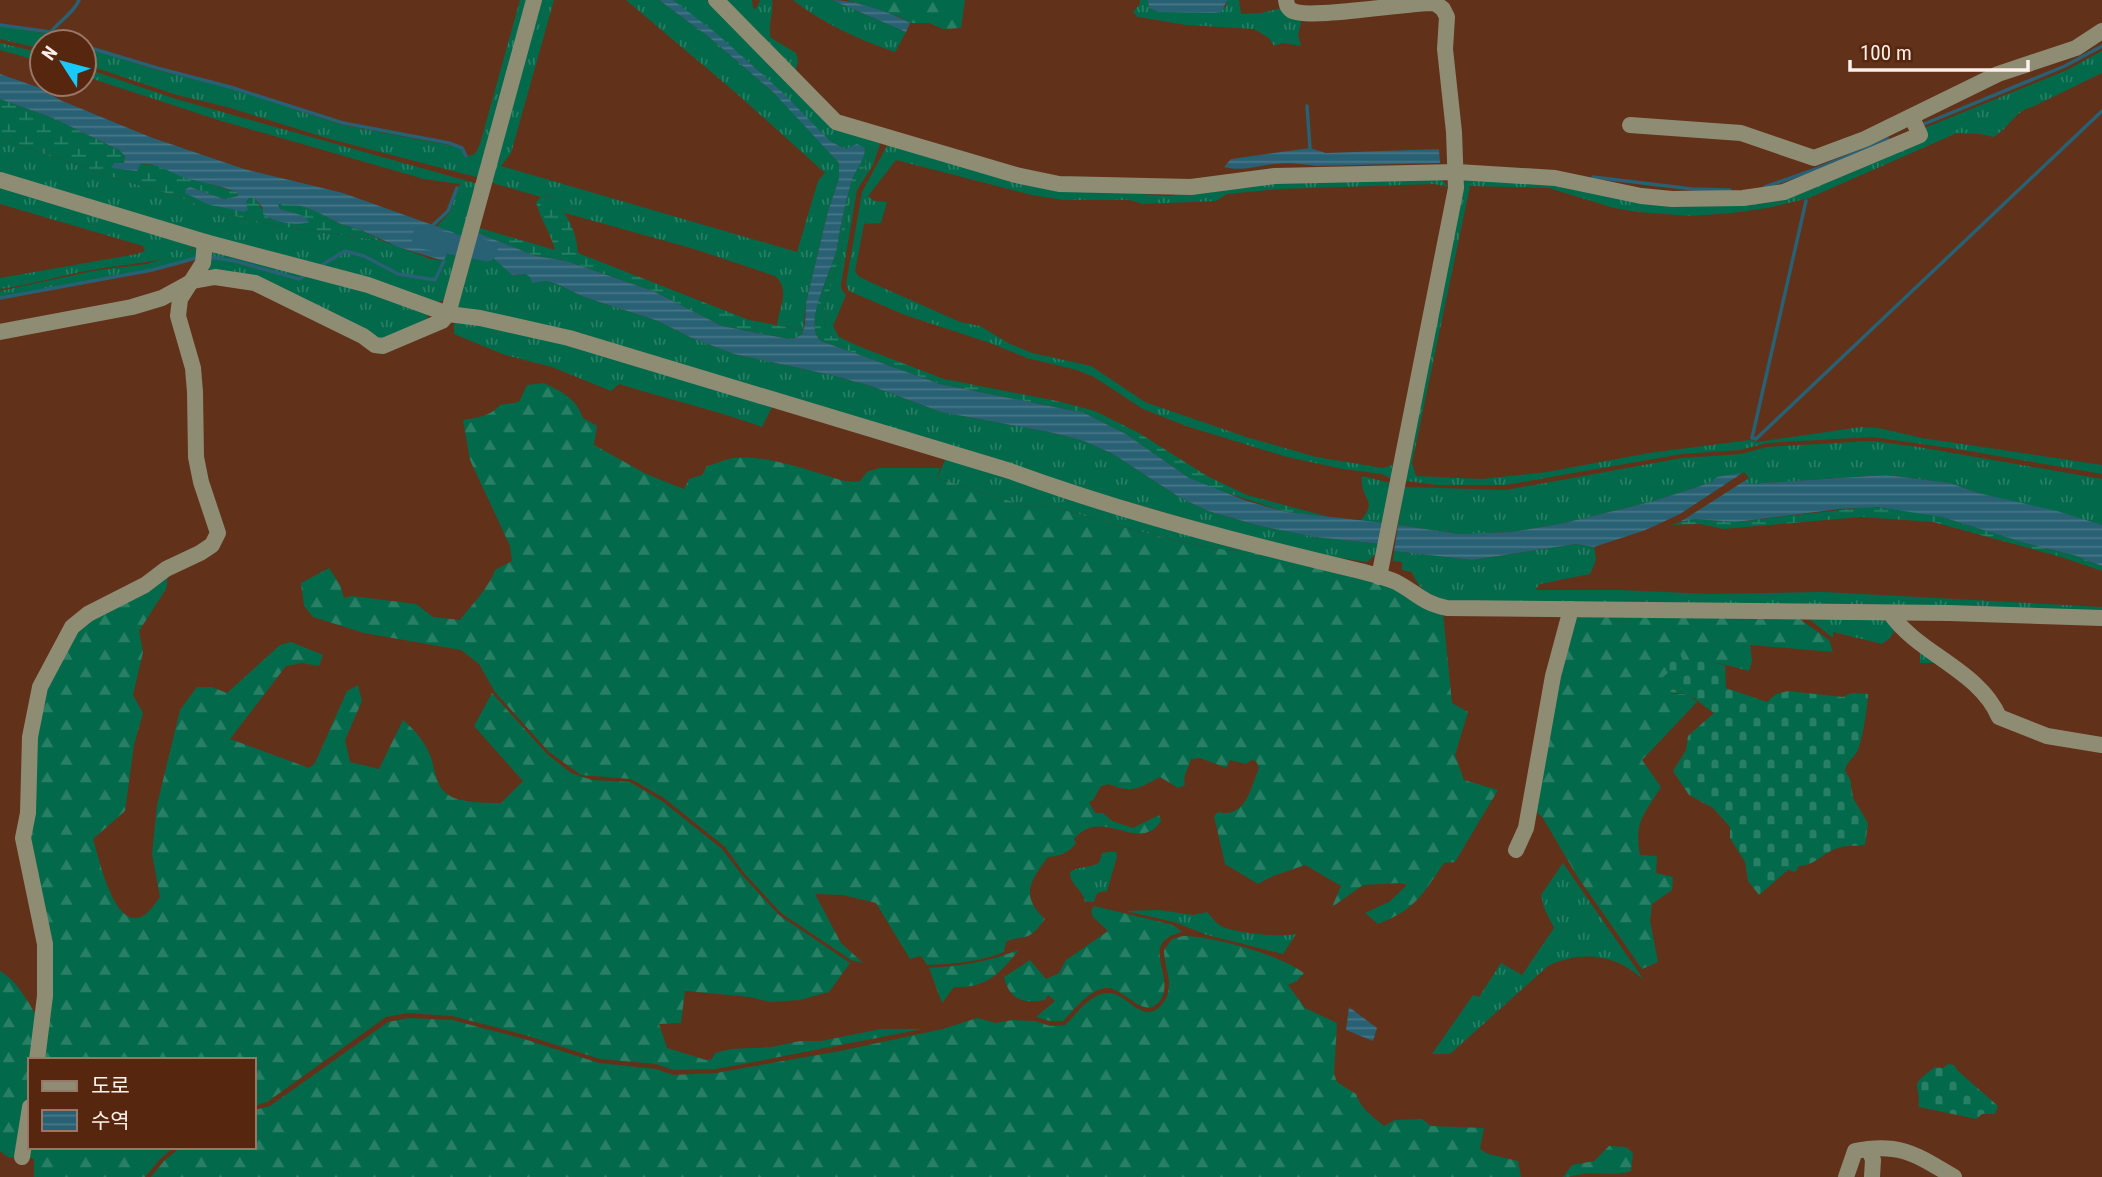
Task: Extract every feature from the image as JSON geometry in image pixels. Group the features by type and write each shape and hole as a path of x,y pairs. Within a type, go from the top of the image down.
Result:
{"street":[{"path":"0,332 132,307 162,298 193,281 215,277 255,283 363,336 375,345 383,346 442,321 448,314 534,0"},
{"path":"716,0 836,121 1016,175 1059,184 1191,187 1275,176 1457,172 1555,178 1672,199 1743,198 1784,192 1920,135 1912,117"},
{"path":"1286,0 1291,10 1300,13 1435,3 1443,9 1447,17 1445,49 1457,172 1456,188 1379,577"},
{"path":"1630,125 1741,133 1814,158 1865,139 1998,74 2088,43 2102,32"},
{"path":"0,180 205,254 368,285 448,314 480,318 569,338 1010,471 1055,488 1175,524 1379,577 1395,582 1429,605 1447,608 2102,618"},
{"path":"37,1058 45,996 45,944 23,838 28,814 30,737 40,687 72,627 88,614 145,585 166,569 200,553 212,545 218,533 201,482 196,457 192,368 178,316 180,299 193,281 205,254"},
{"path":"1516,850 1526,828 1553,676 1571,610"},
{"path":"1891,613 1910,635 1977,687 1995,708 1998,717 2047,736 2102,746"},
{"path":"22,1157 28,1120"},
{"path":"1846,1177 1855,1152 1893,1148 1919,1157 1954,1177"},
{"path":"1869,1149 1873,1160 1872,1177"}],"green space":[{"path":"520,0 530,0 480,178 177,95 98,69 98,51 156,70 230,88 342,125 448,145 461,149 465,157 475,154"},
{"path":"542,0 554,0 511,153 501,166 797,252 818,181 825,173 626,0 659,0 709,37 781,99 839,163 839,179 828,211 806,303 803,330 777,325 783,293 780,281 775,276 694,249 565,213 551,196 541,197 489,182"},
{"path":"673,0 707,0 810,103 881,141 873,165 857,190 841,284 846,295 833,326 839,337 873,353 828,335 824,309 842,247 849,205 870,152 865,148 845,149 830,141 751,64"},
{"path":"725,0 752,0 753,8 756,9 760,0 772,0 771,38 796,53 798,61 795,73"},
{"path":"793,0 832,0 906,32 895,52 842,30"},
{"path":"847,0 965,0 961,28 943,29 929,23 910,23 900,17"},
{"path":"1140,0 1148,0 1149,8 1159,12 1226,7 1227,0 1239,0 1241,14 1282,8 1302,18 1298,35 1301,46 1282,43 1274,46 1269,38 1254,29 1186,25 1138,17 1133,12"},
{"path":"0,26 28,31 28,46 0,39"},
{"path":"0,43 28,50 28,58 0,50"},
{"path":"2102,51 2102,73 2026,109 1993,137 1957,133 1809,198 1767,208 1691,216 1637,212 1614,208 1549,188 1470,186 1412,463 1416,476 1482,479 1547,472 1649,453 1750,440 1758,442 1861,427 2102,465 2102,474 1872,437 1767,443 1740,450 1682,454 1506,485 1438,485 1406,481 1464,180 1564,184 1742,202 2067,70"},
{"path":"98,73 176,99 478,184 444,300 436,303 0,176 0,139 177,196 212,211 279,226 383,241 430,259 443,261 445,229 436,227 450,212 460,184 424,179 218,120 98,81"},
{"path":"0,99 53,118 119,150 125,156 124,163 114,164 126,169 137,171 139,164 155,165 237,192 238,196 224,199 190,187 186,193 203,201 228,205 254,198 270,219 302,224 301,215 280,209 278,203 301,206 383,241 279,226 212,211 177,196 0,139"},
{"path":"888,144 1052,188 1170,196 1229,185 1440,178 1449,187 1434,184 1281,189 1227,194 1216,201 1143,204 1130,200 1063,200 1032,195 896,160 868,196 874,201 887,202 881,223 864,224 855,271 858,276 870,282 960,322 980,326 1010,344 1032,353 1091,366 1145,402 1246,437 1316,457 1383,468 1393,465 1392,479 1382,474 1287,457 1186,426 1143,409 1094,377 1077,370 1027,358 905,315 849,291 846,284 862,192"},
{"path":"865,148 870,152 849,205 842,247 824,309 825,326 829,335 944,379 1095,411 1139,433 1207,476 1247,495 1329,517 1286,512 1206,486 1189,478 1126,434 1084,413 940,384 821,341 814,323 816,310 837,248 851,183"},
{"path":"0,183 198,244 161,259 0,289 0,278 145,251 143,246 0,204"},
{"path":"551,196 570,222 578,253 749,320 803,330 802,332 798,337 789,339 722,326 653,291 566,261 536,256 475,232 476,227 555,250 536,202 541,197"},
{"path":"208,244 364,289 427,313 428,320 384,341 312,308 205,276"},
{"path":"203,245 197,257 152,269 0,297 0,291 93,271 147,264"},
{"path":"484,254 498,261 512,275 526,274 539,282 557,284 584,297 658,321 734,354 871,386 941,412 1084,441 1113,454 1179,497 1208,511 1260,526 1315,537 1381,544 1367,562 1301,552 458,308 455,305 468,256"},
{"path":"454,321 567,340 773,405 762,427 619,384 611,391 552,367 505,355 454,334"},
{"path":"544,383 568,396 583,418 597,426 594,445 646,474 684,489 689,479 702,475 707,466 734,458 776,461 848,482 860,481 867,472 879,468 940,468 937,478 1032,508 1043,504 1185,542 1238,551 1252,549 1363,574 1443,613 1452,703 1468,712 1455,755 1464,780 1498,790 1455,862 1444,863 1410,907 1378,924 1365,913 1389,902 1407,885 1363,885 1332,907 1341,886 1305,865 1258,884 1225,864 1214,816 1218,812 1235,811 1241,806 1250,792 1259,768 1256,761 1251,760 1246,764 1230,760 1227,767 1224,767 1200,758 1191,759 1184,778 1185,785 1178,788 1160,777 1130,789 1109,784 1101,786 1089,802 1095,813 1103,813 1112,821 1133,828 1159,815 1161,821 1152,830 1142,833 1108,827 1085,830 1074,839 1076,843 1070,849 1060,855 1048,857 1030,888 1032,902 1045,919 1031,935 1006,942 1004,952 966,962 927,965 921,956 910,959 876,903 843,895 815,894 841,943 863,963 851,960 781,913 744,873 725,847 664,798 631,779 581,775 549,752 495,692 479,664 461,650 364,633 313,617 304,606 301,583 329,568 340,585 344,598 352,596 416,604 433,617 460,620 485,589 495,570 512,561 510,546 470,460 463,420 488,414 500,405 519,402 527,385"},
{"path":"1872,441 2102,479 2102,525 1978,493 1950,483 1886,475 1749,484 1712,482 1654,501 1564,523 1512,532 1459,534 1398,525 1404,487 1506,490 1682,458 1741,454 1767,447"},
{"path":"947,456 1252,549 1238,551 1185,542 1043,504 1032,508 937,478"},
{"path":"1362,476 1390,483 1385,523 1360,521 1369,504 1363,490"},
{"path":"1867,507 1892,508 1942,517 2077,556 2102,566 2102,571 1933,522 1861,517 1724,529 1700,524 1662,525 1695,519 1735,522"},
{"path":"1576,544 1594,547 1596,560 1590,574 1540,584 1535,590 1709,594 1824,592 2102,607 2102,615 1451,601 1427,592 1418,584 1412,572 1402,570 1402,562 1393,561 1394,551 1472,560"},
{"path":"169,570 166,589 139,631 143,652 133,695 143,713 134,745 125,811 93,839 110,892 125,915 135,918 146,914 160,897 152,854 157,805 180,710 197,687 212,687 227,693 280,645 291,642 323,655 319,666 302,663 286,666 230,739 309,768 315,763 347,691 358,685 362,701 345,740 350,762 379,769 403,720 425,745 443,791 465,801 501,803 523,781 474,726 492,693 547,754 571,773 592,780 630,782 662,801 722,849 779,915 850,963 829,992 800,1000 770,1002 750,997 685,991 681,1023 659,1024 667,1048 706,1060 712,1059 715,1053 731,1049 821,1041 881,1029 923,1029 715,1069 673,1070 656,1064 600,1059 525,1035 452,1016 408,1013 386,1017 267,1102 256,1105 256,1058 40,1058 48,996 27,840 35,714 76,625"},
{"path":"1593,613 1794,615 1829,640 1833,652 1750,645 1752,661 1749,671 1709,662 1690,664 1670,672 1674,694 1686,694 1697,702 1642,760 1661,787 1642,819 1638,834 1640,855 1657,856 1656,873 1673,877 1672,890 1652,904 1650,921 1658,962 1642,969 1577,876 1543,818 1531,806 1571,623"},
{"path":"1804,615 1883,620 1892,623 1942,663 1920,663 1920,649 1895,630 1882,644 1833,632 1833,638"},
{"path":"1678,648 1684,664 1704,661 1725,665 1726,688 1767,702 1776,694 1788,691 1843,697 1851,693 1868,694 1859,747 1845,771 1850,779 1853,798 1868,823 1865,845 1838,848 1809,864 1799,866 1795,872 1788,870 1759,895 1748,881 1745,862 1730,838 1730,827 1713,808 1689,795 1673,771 1686,750 1688,736 1714,713 1689,696 1667,689 1662,678 1670,671 1664,661 1669,651"},
{"path":"1116,852 1107,891 1097,893 1094,902 1085,902 1072,881 1070,872 1099,863 1102,853"},
{"path":"1563,863 1644,980 1622,965 1598,957 1560,961 1548,966 1450,1054 1432,1054 1473,995 1479,997 1501,963 1522,975 1554,928 1541,895"},
{"path":"1094,906 1173,925 1182,932 1168,937 1162,944 1160,953 1163,994 1158,1003 1146,1007 1119,992 1105,988 1087,997 1063,1021 1036,1017 1055,1001 1048,995 1045,1000 1018,999 1006,985 1004,977 1030,960 1046,979 1059,973 1066,960 1108,931 1093,917 1091,911"},
{"path":"1159,910 1193,915 1207,912 1218,924 1244,932 1296,934 1283,954 1126,911"},
{"path":"1196,937 1246,948 1304,973 1297,981 1288,985 1305,1008 1337,1023 1334,1074 1337,1082 1356,1094 1367,1112 1384,1126 1395,1120 1422,1119 1431,1126 1484,1128 1480,1149 1488,1154 1518,1161 1521,1177 151,1177 179,1149 256,1149 256,1110 270,1106 388,1022 409,1018 452,1020 599,1063 656,1069 673,1075 716,1073 840,1051 943,1029 977,1018 996,1023 1013,1020 1035,1021 1050,1026 1065,1025 1089,1001 1107,993 1122,997 1142,1011 1156,1010 1168,993 1164,950 1172,939"},
{"path":"1019,950 991,978 975,985 954,987 942,1003 929,968 975,963"},
{"path":"0,971 18,987 40,1022 31,1058 28,1058 28,1108 20,1156 14,1158 0,1151"},
{"path":"1948,1064 1954,1065 1998,1106 1995,1114 1982,1114 1976,1119 1919,1107 1918,1082 1935,1067 1943,1068"},
{"path":"1609,1146 1626,1147 1633,1153 1631,1171 1563,1177 1572,1165 1594,1161"},
{"path":"29,1149 172,1149 145,1177 34,1177 34,1159 25,1156"}],"water":[{"path":"659,0 673,0 716,33 781,91 830,141 845,149 857,144 865,148 851,183 837,248 816,310 814,323 821,341 940,384 1084,413 1126,434 1189,478 1247,501 1286,512 1385,523 1381,544 1315,537 1260,526 1208,511 1179,497 1113,454 1084,441 941,412 871,386 734,354 658,321 584,297 557,284 546,281 532,283 526,274 512,275 491,256 468,256 475,232 536,256 566,261 653,291 722,326 789,339 802,334 806,303 828,211 839,179 839,163 773,92 709,37"},
{"path":"832,0 872,7 910,23 906,32"},
{"path":"1148,0 1227,1 1221,12 1214,13 1159,12 1149,8"},
{"path":"0,74 28,84 28,98 57,98 150,137 244,169 343,193 455,233 444,261 398,247 301,206 278,204 280,209 301,215 310,222 292,224 273,220 263,214 263,208 254,198 249,198 246,202 248,210 244,212 207,204 185,193 186,189 190,187 224,199 238,196 237,192 186,178 154,165 140,164 137,171 111,168 114,163 124,163 125,156 119,150 53,118 0,99"},
{"path":"1310,148 1326,153 1439,149 1440,163 1316,166 1285,163 1244,169 1224,167 1231,159"},
{"path":"1740,473 1749,484 1886,475 1950,483 1978,493 2057,511 2102,525 2102,566 2077,556 1942,517 1878,507 1735,522 1695,519 1661,525 1594,547 1576,544 1472,560 1394,551 1398,525 1459,534 1512,532 1564,523 1654,501 1712,482 1717,477"},
{"path":"1349,1007 1377,1028 1373,1041 1346,1030"}],"pier":[{"path":"1744,472 1749,478 1680,522 1620,542 1680,514"}],"waterway":[{"path":"55,28 79,0"},
{"path":"0,25 28,29"},
{"path":"1924,124 2065,66 2102,46"},
{"path":"98,50 230,87 343,123 449,143 462,148 466,156"},
{"path":"1307,106 1310,148"},
{"path":"1806,201 1752,438 1756,439 2102,111"},
{"path":"1765,187 1888,139"},
{"path":"1593,177 1692,189 1730,190"},
{"path":"432,226 448,211 457,188"},
{"path":"422,238 487,251"},
{"path":"320,266 345,251 364,256 398,274 435,280 444,261"},
{"path":"0,298 152,270 200,257"},
{"path":"208,257 235,261 299,279 308,274"}]}
